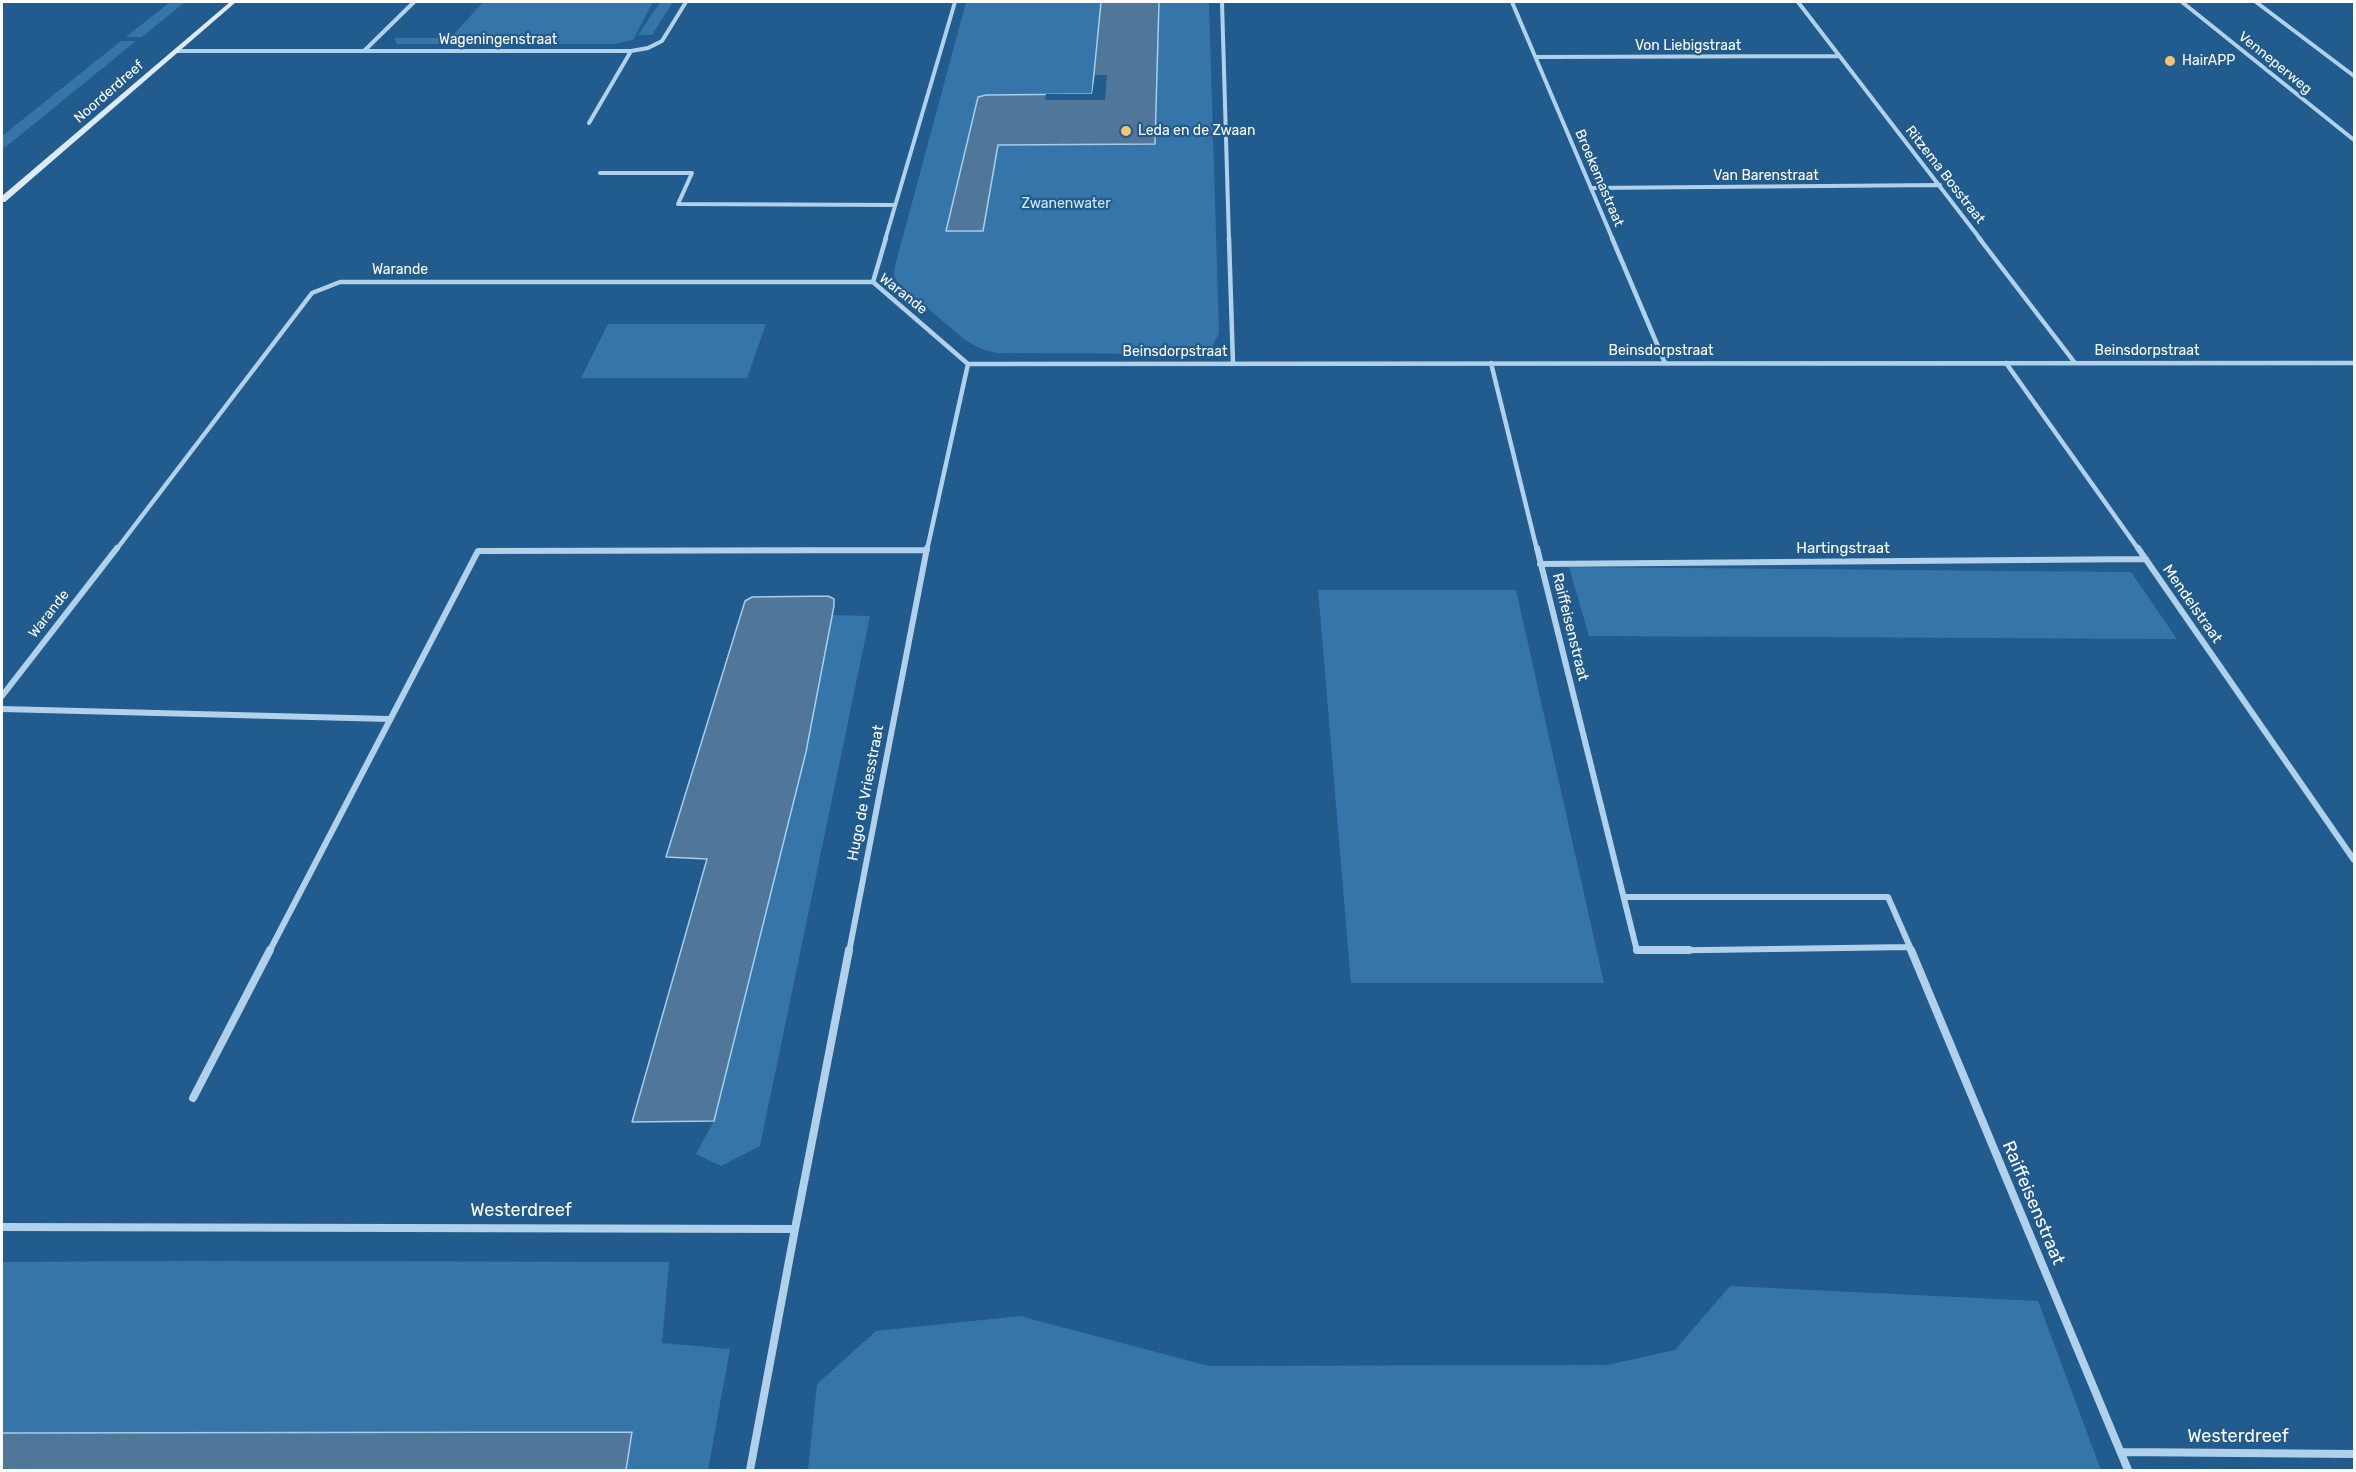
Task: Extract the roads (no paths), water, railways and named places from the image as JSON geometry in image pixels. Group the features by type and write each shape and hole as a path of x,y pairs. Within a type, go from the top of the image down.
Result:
{"street":[{"name":"Noorderdreef","path":"2,200 233,2"},
{"path":"365,50 414,2"},
{"name":"Wageningenstraat","path":"176,51 631,51 648,48 662,40 686,2"},
{"path":"873,282 955,2"},
{"path":"1222,2 1233,364"},
{"name":"Broekemastraat","path":"1512,2 1593,188 1665,363"},
{"name":"Ritzema Bosstraat","path":"1798,2 2075,363"},
{"name":"Venneperweg","path":"2182,2 2355,140"},
{"path":"2256,2 2355,76"},
{"path":"589,123 631,51"},
{"name":"Von Liebigstraat","path":"1537,57 1839,56"},
{"path":"600,173 692,173 678,204 895,205"},
{"name":"Van Barenstraat","path":"1593,188 1940,185"},
{"name":"Warande","path":"2,696 312,293 340,282 873,282 968,364"},
{"name":"Raiffeisenstraat","path":"1491,363 1638,951 1910,947"},
{"name":"Mendelstraat","path":"2006,363 2146,559 2355,860"},
{"name":"Beinsdorpstraat","path":"968,364 2355,363"},
{"name":"Hugo de Vriesstraat","path":"795,1229 927,550 968,364"},
{"path":"193,1098 478,551 927,550"},
{"name":"Hartingstraat","path":"1540,564 2146,559"},
{"path":"2,709 389,719"},
{"name":"Raiffeisenstraat","path":"1625,897 1888,897 2128,1470"},
{"name":"Westerdreef","path":"2,1227 795,1229"},
{"path":"750,1470 795,1229"},
{"name":"Westerdreef","path":"2121,1452 2355,1454"}],"place":[{"name":"HairAPP","path":"2170,61"},
{"name":"Leda en de Zwaan","path":"1126,131"}],"park label":[{"name":"Zwanenwater","path":"1066,204"}]}
